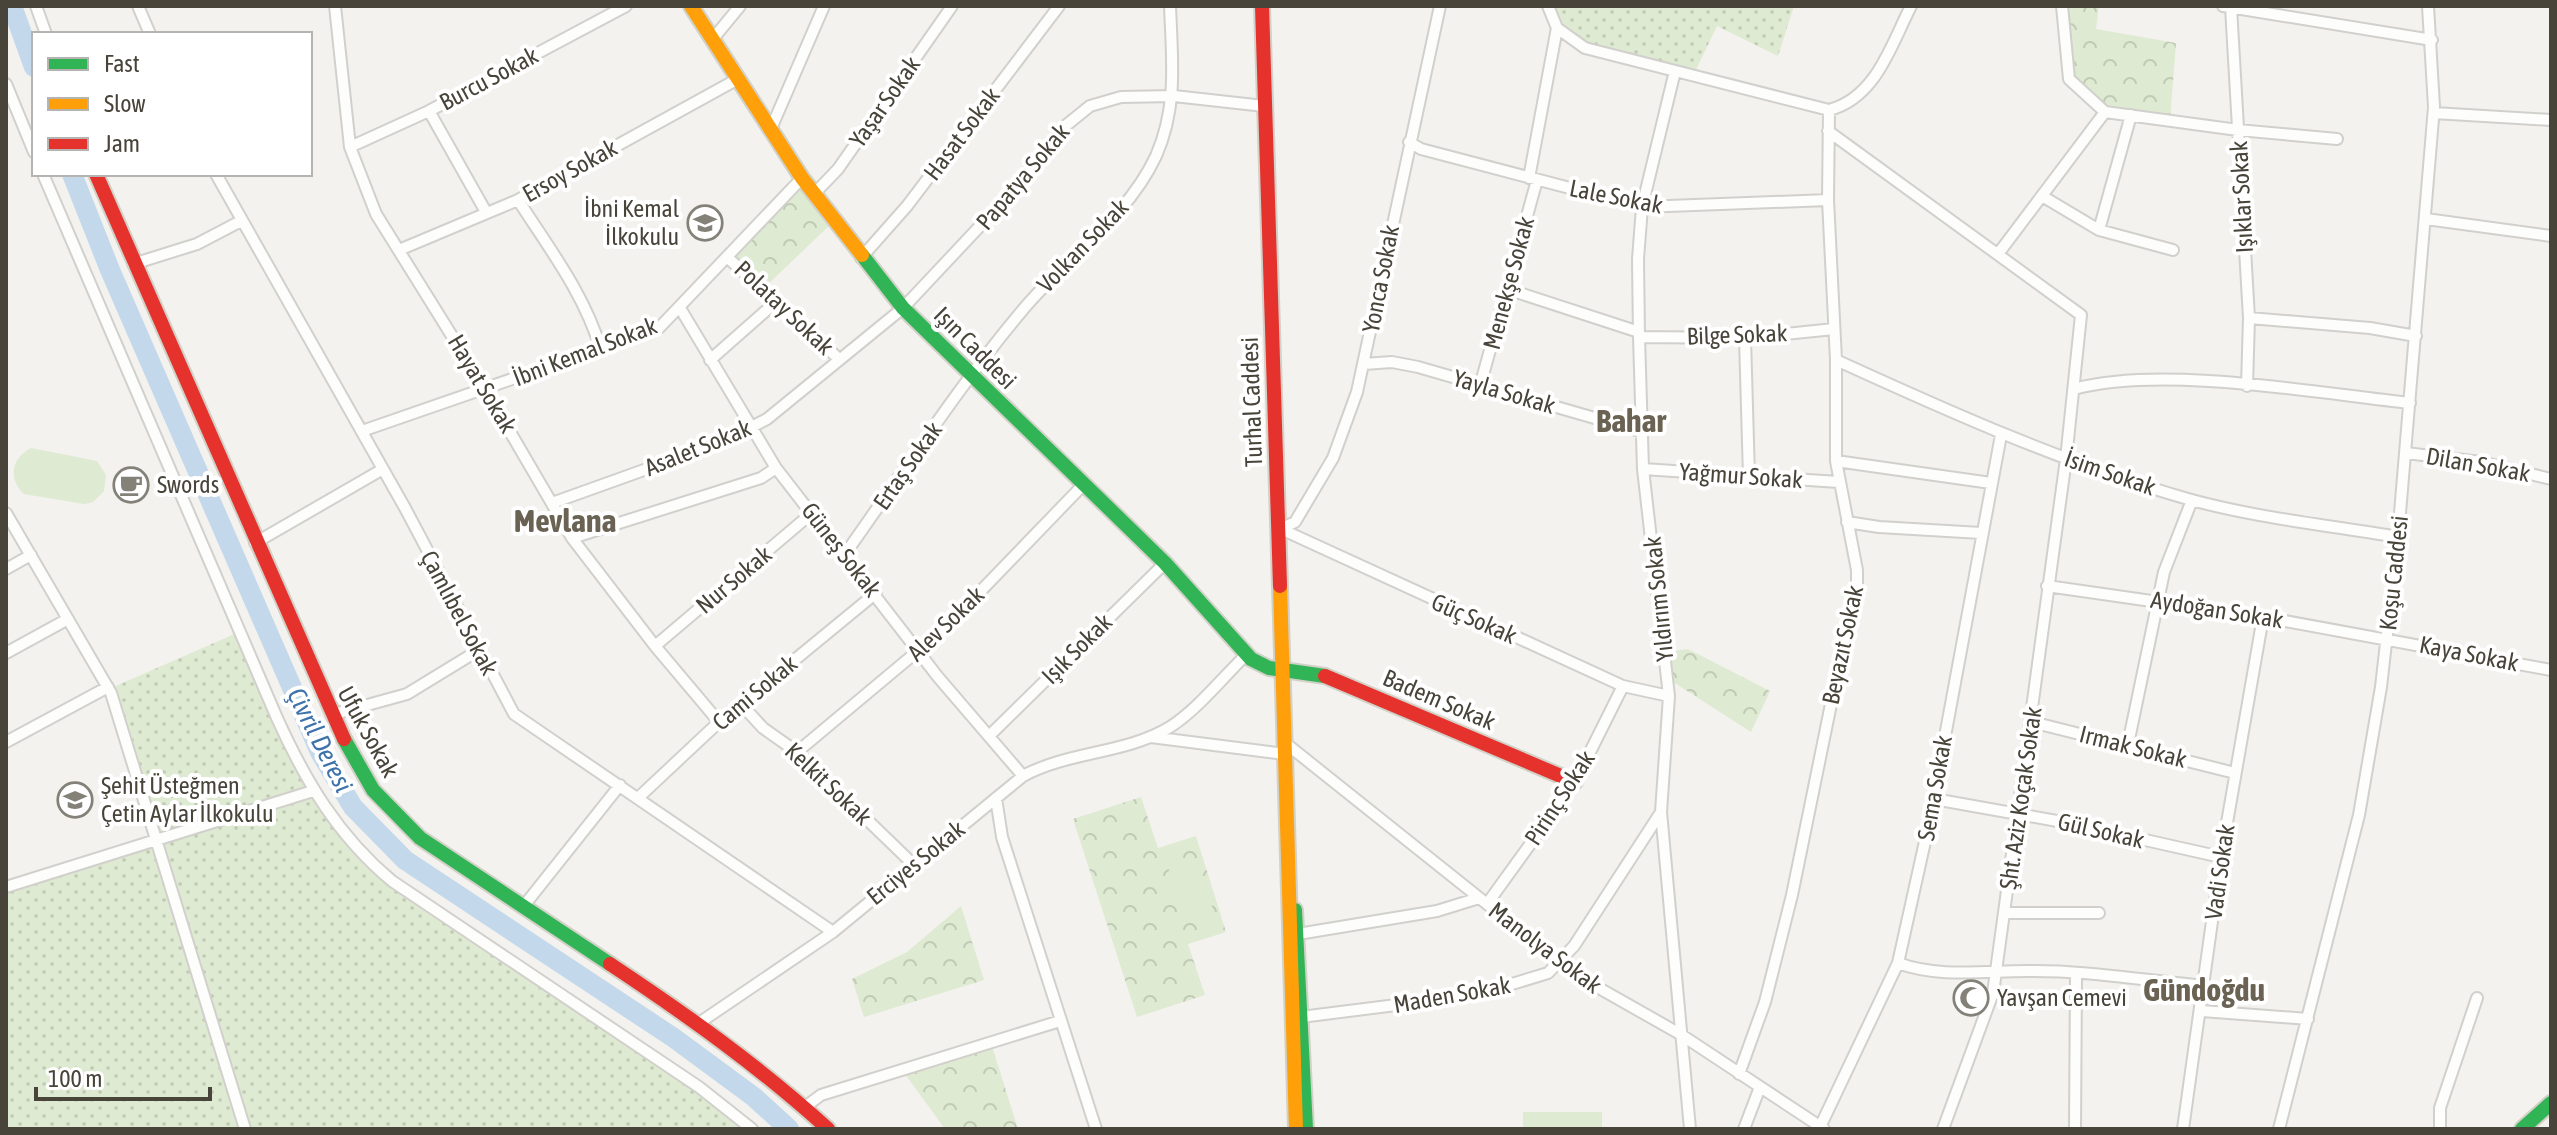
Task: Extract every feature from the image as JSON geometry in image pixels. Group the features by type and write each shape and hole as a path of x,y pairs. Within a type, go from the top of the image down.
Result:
{"street":[{"path":"36,6 45,32"},
{"path":"138,6 149,32"},
{"name":"Hayat Sokak","path":"335,6 350,147 367,196 572,538 655,646 719,722"},
{"name":"Burcu Sokak","path":"350,147 429,111 626,6"},
{"name":"Işın Caddesi","path":"691,6 802,178 861,258 903,308 1165,563 1247,654 1262,666 1282,670"},
{"path":"712,40 740,6"},
{"path":"770,131 824,6"},
{"name":"Yaşar Sokak","path":"814,194 838,169 952,6"},
{"name":"Hasat Sokak","path":"861,258 931,176 1059,6"},
{"name":"Volkan Sokak","path":"971,377 1023,309 1121,212 1157,153 1174,96 1170,6"},
{"name":"Turhal Caddesi","path":"1262,6 1296,1129"},
{"name":"Yonca Sokak","path":"1280,530 1295,522 1333,458 1364,364 1440,6"},
{"path":"1548,6 1557,28 1585,48 1829,110 1853,101 1867,88 1911,6"},
{"path":"2062,6 2069,79 2105,112 2238,130 2337,139"},
{"name":"Koşu Caddesi","path":"2279,1129 2359,815 2387,638 2406,453 2434,113 2428,6"},
{"path":"2227,7 2286,11 2432,40"},
{"name":"Işıklar Sokak","path":"2227,7 2249,318 2247,386"},
{"name":"Menekşe Sokak","path":"1480,386 1533,179 1557,28"},
{"name":"Yıldırım Sokak","path":"1675,71 1642,207 1638,259 1639,334 1643,469 1669,696 1661,812 1690,1129"},
{"name":"Ersoy Sokak","path":"399,250 518,200 736,80"},
{"path":"6,84 32,147"},
{"name":"Papatya Sokak","path":"903,308 957,254 1012,192 1059,131 1081,112 1121,97 1174,96 1264,106"},
{"name":"Beyazıt Sokak","path":"1739,1074 1765,1002 1792,895 1839,665 1857,598 1857,570 1836,461 1836,360 1828,200 1829,110"},
{"path":"429,111 486,212"},
{"path":"1828,131 1998,254 2105,112"},
{"path":"2434,113 2551,120"},
{"path":"2099,230 2131,115"},
{"name":"Lale Sokak","path":"1409,142 1421,149 1642,207 1828,200"},
{"path":"44,176 205,555 313,791 351,844 392,881 676,1071 752,1129"},
{"name":"Ufuk Sokak","path":"97,176 331,715 357,768 389,810 420,838 699,1023 828,1129"},
{"name":"Çamlıbel Sokak","path":"217,176 383,469 514,714 833,932"},
{"name":"İbni Kemal Sokak","path":"362,431 659,328 802,178"},
{"path":"2042,196 2099,230 2173,250"},
{"path":"518,200 567,276 595,330 601,350"},
{"path":"2426,219 2551,236"},
{"path":"133,264 210,239 241,221"},
{"name":"Şht. Aziz Koçak Sokak","path":"1943,1129 1987,1014 1996,973 2066,459 2081,315 1998,254"},
{"name":"Polatay Sokak","path":"728,258 839,359"},
{"name":"Bilge Sokak","path":"1507,289 1639,334 1745,338 1834,329"},
{"path":"710,360 777,301"},
{"name":"Güneş Sokak","path":"680,308 776,468 919,652 1023,776"},
{"name":"Asalet Sokak","path":"552,503 750,429 786,405 903,308"},
{"path":"2249,318 2370,328 2416,336"},
{"path":"1745,338 1749,477"},
{"name":"İsim Sokak","path":"1836,360 2001,435 2192,500 2398,537"},
{"name":"Yayla Sokak","path":"1364,364 1404,363 1643,432"},
{"name":"Ertaş Sokak","path":"845,554 971,377"},
{"path":"2074,389 2116,381 2247,386 2410,403"},
{"name":"Sema Sokak","path":"1818,1127 1898,963 1934,799 2001,435"},
{"name":"Dilan Sokak","path":"2406,453 2481,462 2551,479"},
{"name":"Yağmur Sokak","path":"1836,461 1991,483"},
{"path":"572,538 761,478 776,468"},
{"path":"255,543 383,469"},
{"name":"Yağmur Sokak","path":"1643,469 1839,482"},
{"name":"Alev Sokak","path":"797,752 919,652 1084,484"},
{"path":"2128,744 2157,600 2170,551 2192,500"},
{"path":"6,513 108,687 245,1129"},
{"name":"Nur Sokak","path":"655,646 812,513"},
{"path":"1847,522 1981,533"},
{"name":"Güç Sokak","path":"1280,530 1623,686 1669,696"},
{"path":"6,569 31,555"},
{"name":"Işık Sokak","path":"989,736 1165,563"},
{"name":"Aydoğan Sokak","path":"2047,586 2157,600 2387,638"},
{"name":"Cami Sokak","path":"639,797 719,722 876,593"},
{"name":"Vadi Sokak","path":"2183,1129 2206,986 2221,857 2263,617"},
{"path":"6,653 68,619"},
{"name":"Kaya Sokak","path":"2387,638 2551,670"},
{"path":"331,715 407,694 479,650"},
{"name":"Erciyes Sokak","path":"699,1023 833,932 1023,776 1057,761 1149,737 1171,726 1247,654"},
{"name":"Badem Sokak","path":"1282,670 1333,679 1575,782"},
{"name":"Pirinç Sokak","path":"1483,901 1575,782 1623,686"},
{"path":"6,742 108,687"},
{"name":"Kelkit Sokak","path":"741,704 763,728 797,752 914,865"},
{"name":"Irmak Sokak","path":"2032,722 2235,773"},
{"name":"Erciyes Sokak","path":"1149,737 1284,748"},
{"name":"Manolya Sokak","path":"1284,748 1560,963 1680,1034 1818,1127"},
{"path":"523,907 620,785"},
{"path":"6,887 313,791"},
{"name":"Turhal Caddesi","path":"1286,796 1298,934 1306,1129"},
{"path":"996,798 1002,837 1096,1129"},
{"name":"Gül Sokak","path":"1934,799 2221,857"},
{"path":"1560,963 1661,812"},
{"path":"1298,934 1483,901"},
{"path":"2005,913 2099,913"},
{"name":"Maden Sokak","path":"1301,1017 1499,988 1548,973 1560,963"},
{"path":"1898,963 1915,969 1996,973 2027,971 2206,986"},
{"path":"2075,1129 2076,975"},
{"path":"2440,1129 2440,1108 2477,998"},
{"path":"2202,1011 2308,1019"},
{"path":"805,1107 821,1095 1060,1021"},
{"path":"1744,1129 1760,1087"},
{"path":"2522,1129 2551,1103"}],"green space":[{"path":"1548,6 1794,6 1778,56 1717,26 1693,76 1566,37"},
{"path":"2062,6 2099,6 2096,29 2176,43 2170,121 2105,112 2072,85"},
{"path":"802,178 834,221 763,289 728,258"},
{"path":"31,448 97,461 106,475 104,491 93,502 84,504 24,494 16,482 14,469 19,457"},
{"path":"239,632 295,758 373,865 752,1129 6,1129 6,887 156,840 109,689"},
{"path":"1688,649 1770,691 1751,732 1667,678 1665,652"},
{"path":"1141,797 1158,848 1196,836 1226,932 1188,944 1205,995 1137,1017 1073,819"},
{"path":"1197,858 1214,913 1186,922 1168,867"},
{"path":"961,906 984,980 864,1017 852,979 907,952"},
{"path":"991,1043 1018,1129 945,1129 902,1070"},
{"path":"1523,1112 1602,1112 1602,1129 1523,1129"}],"waterway":[{"name":"Çivril Deresi","path":"12,6 32,61"},
{"name":"Çivril Deresi","path":"73,176 110,270 320,752 353,807 405,860 674,1038 754,1097 789,1129"}],"traffic: fast":[{"path":"862,255 903,308 1165,563 1251,659 1269,668 1325,676"},
{"path":"344,739 373,790 420,838 610,964"},
{"path":"1295,910 1306,1129"},
{"path":"2522,1129 2551,1103"}],"traffic: slow":[{"path":"691,6 802,178 862,255"},
{"path":"1280,586 1296,1129"}],"traffic: jam":[{"path":"1262,6 1280,586"},
{"path":"97,176 344,739"},
{"path":"1325,676 1575,782"},
{"path":"610,964 722,1042 828,1129"}],"place":[{"name":"İbni Kemal İlkokulu","path":"705,223"},
{"name":"Swords","path":"131,485"},
{"name":"Şehit Üsteğmen Çetin Aylar İlkokulu","path":"75,800"},
{"name":"Yavşan Cemevi","path":"1971,998"}],"district":[{"name":"Bahar","path":"1631,421"},
{"name":"Mevlana","path":"565,521"},
{"name":"Gündoğdu","path":"2204,990"}]}
